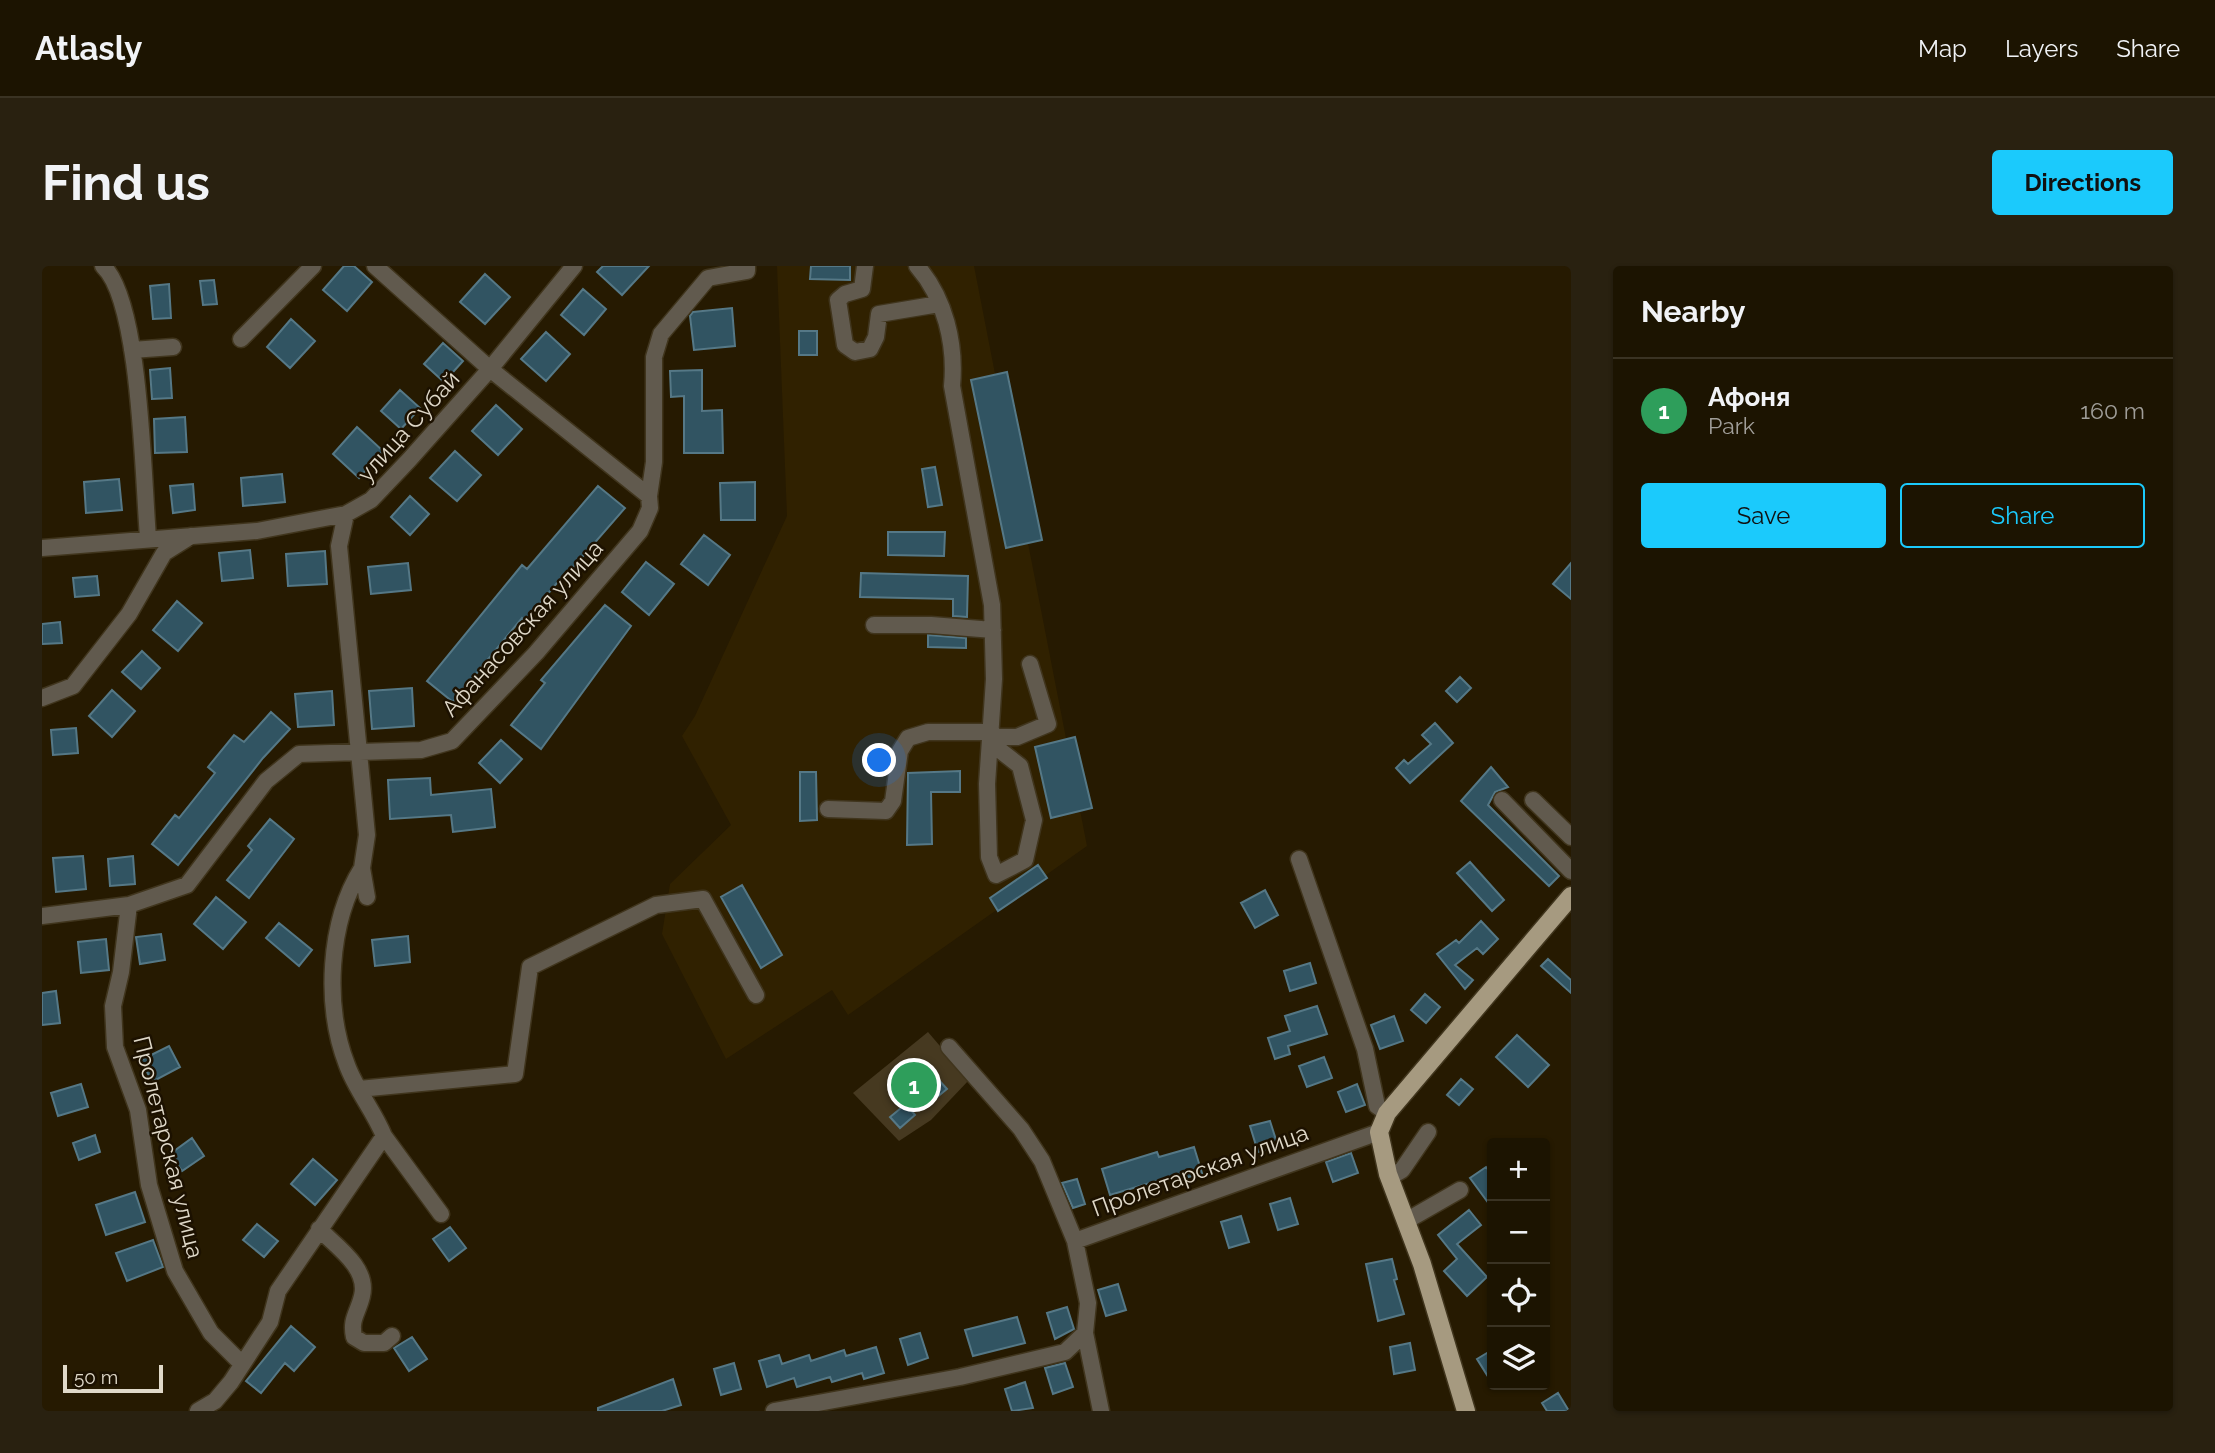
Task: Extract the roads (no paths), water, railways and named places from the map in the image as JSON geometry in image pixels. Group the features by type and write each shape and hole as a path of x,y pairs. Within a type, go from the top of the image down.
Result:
{"main road":[{"path":"1466,1411 1390,1177 1379,1132 1387,1114 1571,896"}],"street":[{"path":"103,266 111,273 118,292 132,350 148,537"},
{"path":"241,339 313,266"},
{"name":"улица Субай","path":"375,266 490,369"},
{"name":"улица Субай","path":"42,548 148,537 257,531 346,514 371,500 490,369 574,266"},
{"name":"Афанасовская улица","path":"42,916 129,905 187,885 265,781 299,754 421,750 452,741 536,653 640,531 650,508 654,462 654,357 661,334 708,278 747,271 747,266"},
{"path":"865,266 862,289 845,294 838,300 845,345 855,352 870,349 874,344 879,314 939,304"},
{"path":"917,266 930,280 949,328 954,365 953,386 992,605 992,738 987,784 989,857 996,875 1026,860 1034,820 1020,766 992,738"},
{"path":"132,350 173,347"},
{"path":"490,369 649,496"},
{"path":"346,514 339,546 367,835 362,868 368,897"},
{"path":"42,698 73,686 129,614 164,553 191,536"},
{"path":"874,625 931,625 993,630"},
{"path":"828,809 886,811 893,801 900,751 908,738 928,732 992,738 1017,737 1048,724 1030,664"},
{"path":"1502,800 1571,871"},
{"path":"1533,800 1571,837"},
{"path":"1299,859 1365,1049 1377,1105 1387,1114"},
{"path":"362,868 350,887 341,914 332,1004 346,1064 384,1136 441,1214"},
{"path":"359,1089 515,1074 530,967 656,905 703,899 756,995"},
{"name":"Пролетарская улица","path":"129,905 121,972 113,1006 115,1047 138,1110 149,1185 163,1241 192,1302 211,1333 241,1363"},
{"path":"949,1047 1021,1129 1042,1161 1075,1241"},
{"name":"Пролетарская улица","path":"1101,1411 1085,1333 1088,1303 1075,1241 1379,1132"},
{"path":"1390,1177 1402,1170 1428,1132"},
{"path":"198,1411 217,1406 241,1363 270,1322 278,1291 384,1136"},
{"path":"1406,1222 1460,1190"},
{"path":"319,1229 349,1257 360,1274 363,1294 351,1323 354,1337 364,1343 384,1343 392,1336"},
{"path":"774,1411 960,1377 1065,1352 1085,1333"}],"place":[{"name":"Афоня","path":"914,1085"}]}
